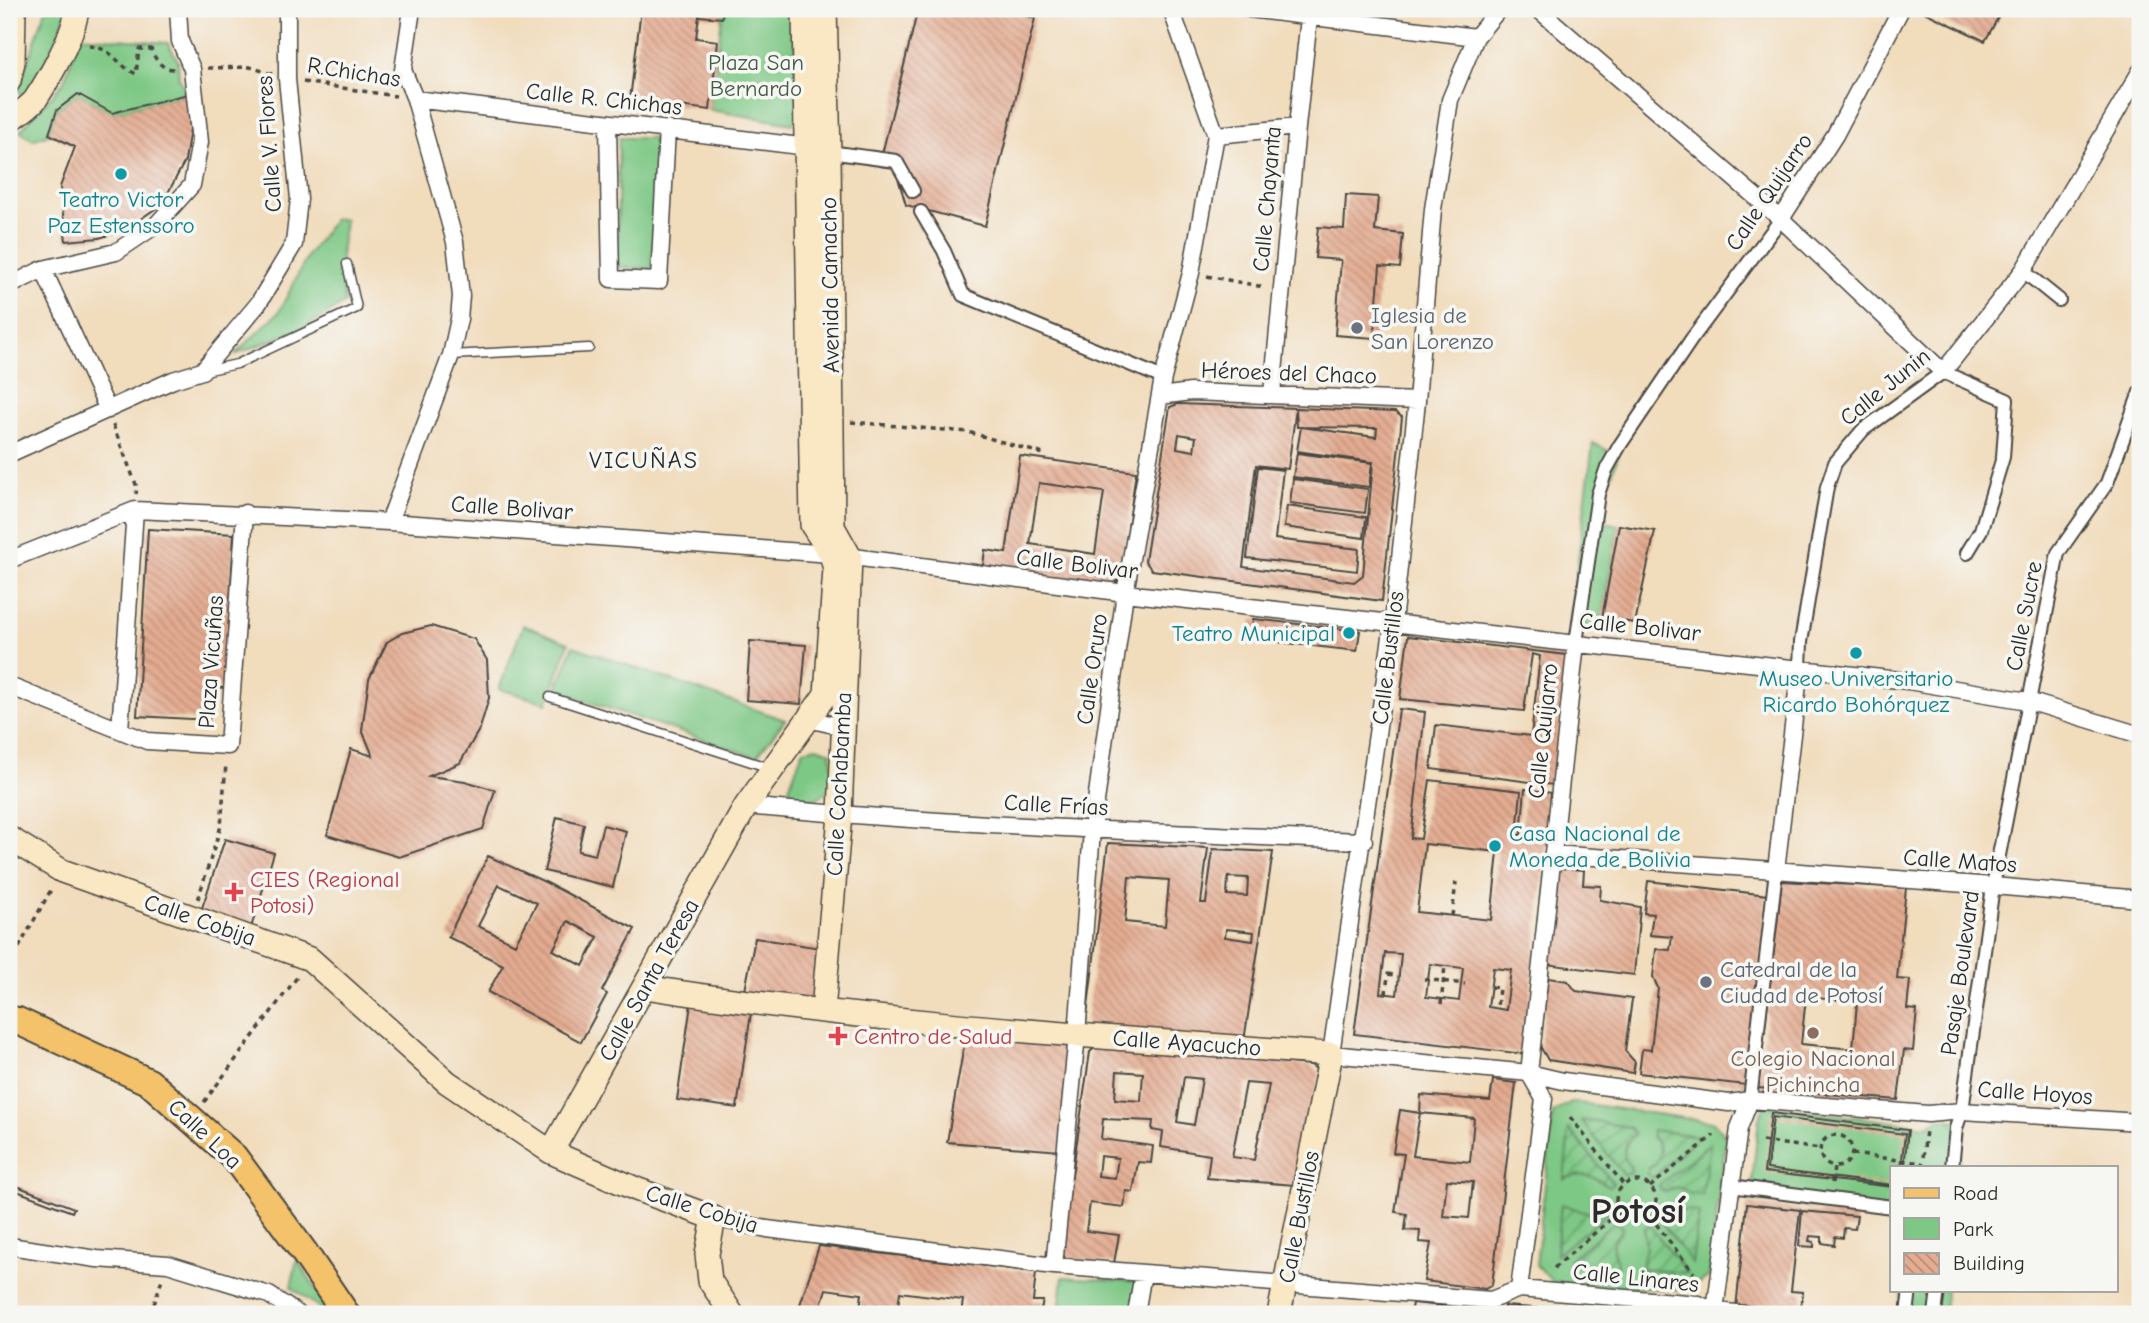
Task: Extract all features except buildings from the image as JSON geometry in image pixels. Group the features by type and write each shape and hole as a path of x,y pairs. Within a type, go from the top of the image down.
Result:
{"main road":[{"path":"9,81 13,62 14,9"},
{"path":"9,121 33,102 66,43 76,20 77,9"},
{"name":"Avenida Camacho","path":"804,9 818,149 832,420 833,527 840,556"},
{"name":"Avenida Camacho","path":"825,9 818,149 812,525 840,556"},
{"name":"Calle Cochabamba","path":"746,806 826,694 835,569 840,556"},
{"name":"Calle Cochabamba","path":"823,1011 840,815 843,727 840,556"},
{"name":"Calle Santa Teresa","path":"551,1152 746,806"},
{"name":"Calle Cobija","path":"9,838 62,871 310,959 447,1082 551,1152 636,1189 714,1218"},
{"name":"Calle Ayacucho","path":"645,987 823,1011 1077,1035 1331,1054"},
{"name":"Calle Loa","path":"9,1020 18,1021 149,1082 234,1157 346,1314"},
{"name":"Calle Bustillos","path":"1279,1314 1331,1054"},
{"path":"714,1218 707,1254 710,1280 732,1314"}],"street":[{"path":"9,286 43,269 116,252 156,225 192,185 200,142 192,69 180,41 178,9"},
{"name":"Calle V. Flores","path":"202,371 258,304 294,244 299,199 287,79 287,9"},
{"path":"390,522 451,355 461,296 455,242 415,99 403,70 412,9"},
{"name":"Calle Oruro","path":"1054,1266 1077,1035 1092,830 1125,593 1163,379 1191,272 1216,135 1171,9"},
{"path":"1249,9 1310,13 1476,37"},
{"name":"Calle Bustillos","path":"1331,1054 1364,841 1393,624 1417,401 1433,209 1450,100 1476,37 1499,9"},
{"path":"1538,9 1782,219 1943,372 2007,400 2003,457 1981,530 1967,553"},
{"name":"Calle Quijarro","path":"1529,1073 1576,643 1598,494 1606,470 1691,340 1782,219 1835,135 1901,9"},
{"name":"Calle Chayanta","path":"1272,394 1310,13"},
{"name":"Calle Junin","path":"1776,870 1803,629 1827,486 1835,463 1863,430 1943,372 2023,271 2140,72"},
{"name":"Calle R. Chichas","path":"415,99 818,149"},
{"path":"608,124 611,279 659,281 667,129"},
{"path":"1216,135 1297,127"},
{"path":"818,149 896,161 914,191"},
{"path":"921,212 944,251 963,295 1163,379"},
{"path":"43,269 108,410"},
{"path":"2023,271 2059,300"},
{"path":"9,454 173,380 202,371"},
{"name":"Héroes del Chaco","path":"1160,396 1191,392 1417,401"},
{"name":"Calle Sucre","path":"2028,701 2058,553 2107,483 2140,392"},
{"path":"120,730 135,510"},
{"name":"Calle Bolivar","path":"9,560 135,510 245,513 390,522 840,556 1125,593 1908,681 2028,701 2140,735"},
{"name":"Plaza Vicuñas","path":"9,686 147,741 228,746 245,513"},
{"name":"Pasaje Boulevard","path":"1952,1166 1993,886 2028,701"},
{"path":"808,719 843,727"},
{"name":"Calle Frías","path":"746,806 840,815 1092,830 1364,841"},
{"name":"Calle Matos","path":"1553,854 2140,899"},
{"path":"1714,1313 1739,1128 1750,1100 1776,870"},
{"name":"Calle Ayacucho","path":"1331,1054 1529,1073 1563,1081 1729,1103 1750,1100"},
{"path":"1491,1307 1519,1289 1544,1099 1529,1073"},
{"name":"Calle Hoyos","path":"1750,1100 1928,1114 1962,1111 2140,1122"},
{"path":"1731,1186 1890,1207"},
{"name":"Calle Cobija","path":"714,1218 766,1229 1054,1266 1286,1284 1491,1307"},
{"path":"9,1246 97,1259 168,1264 268,1295 298,1314"},
{"path":"1136,1314 1143,1273"},
{"name":"Calle Linares","path":"1519,1289 1698,1304 1714,1313 1747,1314"},
{"path":"1907,1314 1910,1292"},
{"path":"1936,1314 1938,1292"}],"lane":[{"path":"202,371 237,364 356,308 347,264"},
{"path":"451,355 589,348"},
{"path":"550,697 773,768"}],"path":[{"path":"66,43 105,48 123,67 136,74 139,49 151,49 157,62 169,69 192,69"},
{"name":"R.Chichas","path":"192,69 250,66 287,79 415,99"},
{"path":"1191,272 1281,290"},
{"path":"108,410 137,487 135,510"},
{"path":"832,420 968,432 1047,455"},
{"path":"192,918 221,826 228,746"},
{"path":"9,965 62,871"},
{"path":"1452,916 1457,882"},
{"path":"190,1120 310,959"},
{"path":"1441,1004 1445,966"},
{"path":"1386,994 1388,974 1398,976"},
{"path":"1424,979 1465,984"},
{"path":"1491,987 1499,988 1497,1008"},
{"path":"1852,1154 1922,1165 1928,1114"},
{"path":"1570,1117 1625,1185"},
{"path":"1839,1136 1840,1126"},
{"path":"1650,1187 1714,1135"},
{"path":"1839,1136 1849,1142 1852,1154 1844,1166 1834,1167 1821,1159 1820,1149 1828,1137 1839,1136"},
{"path":"1762,1141 1820,1149"},
{"path":"1635,1181 1650,1187 1656,1198 1656,1205 1650,1216 1634,1221 1619,1212 1616,1198 1625,1185 1635,1181"},
{"path":"1554,1268 1619,1212"},
{"path":"1650,1216 1694,1273"},
{"path":"150,1314 168,1264"}],"green space":[{"path":"46,9 67,9 56,43 24,98 18,90"},
{"name":"Plaza San Bernardo","path":"723,9 794,9 799,115 792,124 710,110"},
{"path":"80,36 168,43 178,61 179,78 188,94 112,113 78,94 57,110 49,134 33,140 20,131 63,83"},
{"path":"619,138 658,138 652,269 617,267"},
{"path":"334,219 345,219 340,266 345,303 305,327 234,355 279,312 308,255"},
{"path":"1593,443 1618,456 1600,521 1619,525 1599,631 1569,628"},
{"path":"523,625 569,643 547,703 499,689"},
{"path":"573,646 785,720 756,757 556,691"},
{"path":"816,747 831,752 834,787 816,799 793,797 789,788 803,750"},
{"path":"1571,1102 1712,1122 1726,1138 1709,1276 1689,1291 1553,1282 1536,1265 1553,1113"},
{"path":"1765,1106 1928,1126 1939,1119 1964,1122 1959,1166 1890,1166 1890,1217 1750,1200 1759,1118"},
{"path":"1581,1120 1630,1127 1635,1134 1628,1142 1624,1155 1631,1173 1624,1175"},
{"path":"1569,1129 1613,1183 1608,1186 1597,1179 1582,1175 1564,1179"},
{"path":"1652,1130 1699,1136 1653,1178 1647,1174 1648,1169 1659,1158 1660,1150 1652,1137"},
{"path":"1710,1144 1702,1195 1690,1194 1678,1188 1661,1191 1659,1185"},
{"path":"1561,1204 1586,1213 1604,1206 1608,1213 1556,1255"},
{"path":"1661,1207 1674,1215 1686,1210 1699,1212 1692,1263 1658,1218"},
{"path":"1615,1222 1622,1227 1612,1246 1617,1268 1570,1265 1569,1260"},
{"path":"1649,1225 1687,1273 1641,1269 1646,1248 1644,1229"},
{"path":"297,1259 331,1314 291,1287"},
{"path":"1063,1277 1143,1282 1138,1314 1059,1314"},
{"path":"1902,1292 1946,1292 1944,1314 1899,1314"}],"place":[{"name":"Teatro Victor Paz Estenssoro","path":"121,174"},
{"name":"Iglesia de San Lorenzo","path":"1357,328"},
{"name":"Teatro Municipal","path":"1349,633"},
{"name":"Museo Universitario Ricardo Bohórquez","path":"1856,653"},
{"name":"Casa Nacional de Moneda de Bolivia","path":"1495,846"},
{"name":"CIES (Regional Potosi)","path":"234,892"},
{"name":"Catedral de la Ciudad de Potosí","path":"1706,982"},
{"name":"Colegio Nacional Pichincha","path":"1813,1033"},
{"name":"Centro de Salud","path":"838,1036"}],"district":[{"name":"VICUÑAS","path":"644,460"},
{"name":"Potosí","path":"1638,1211"}]}
